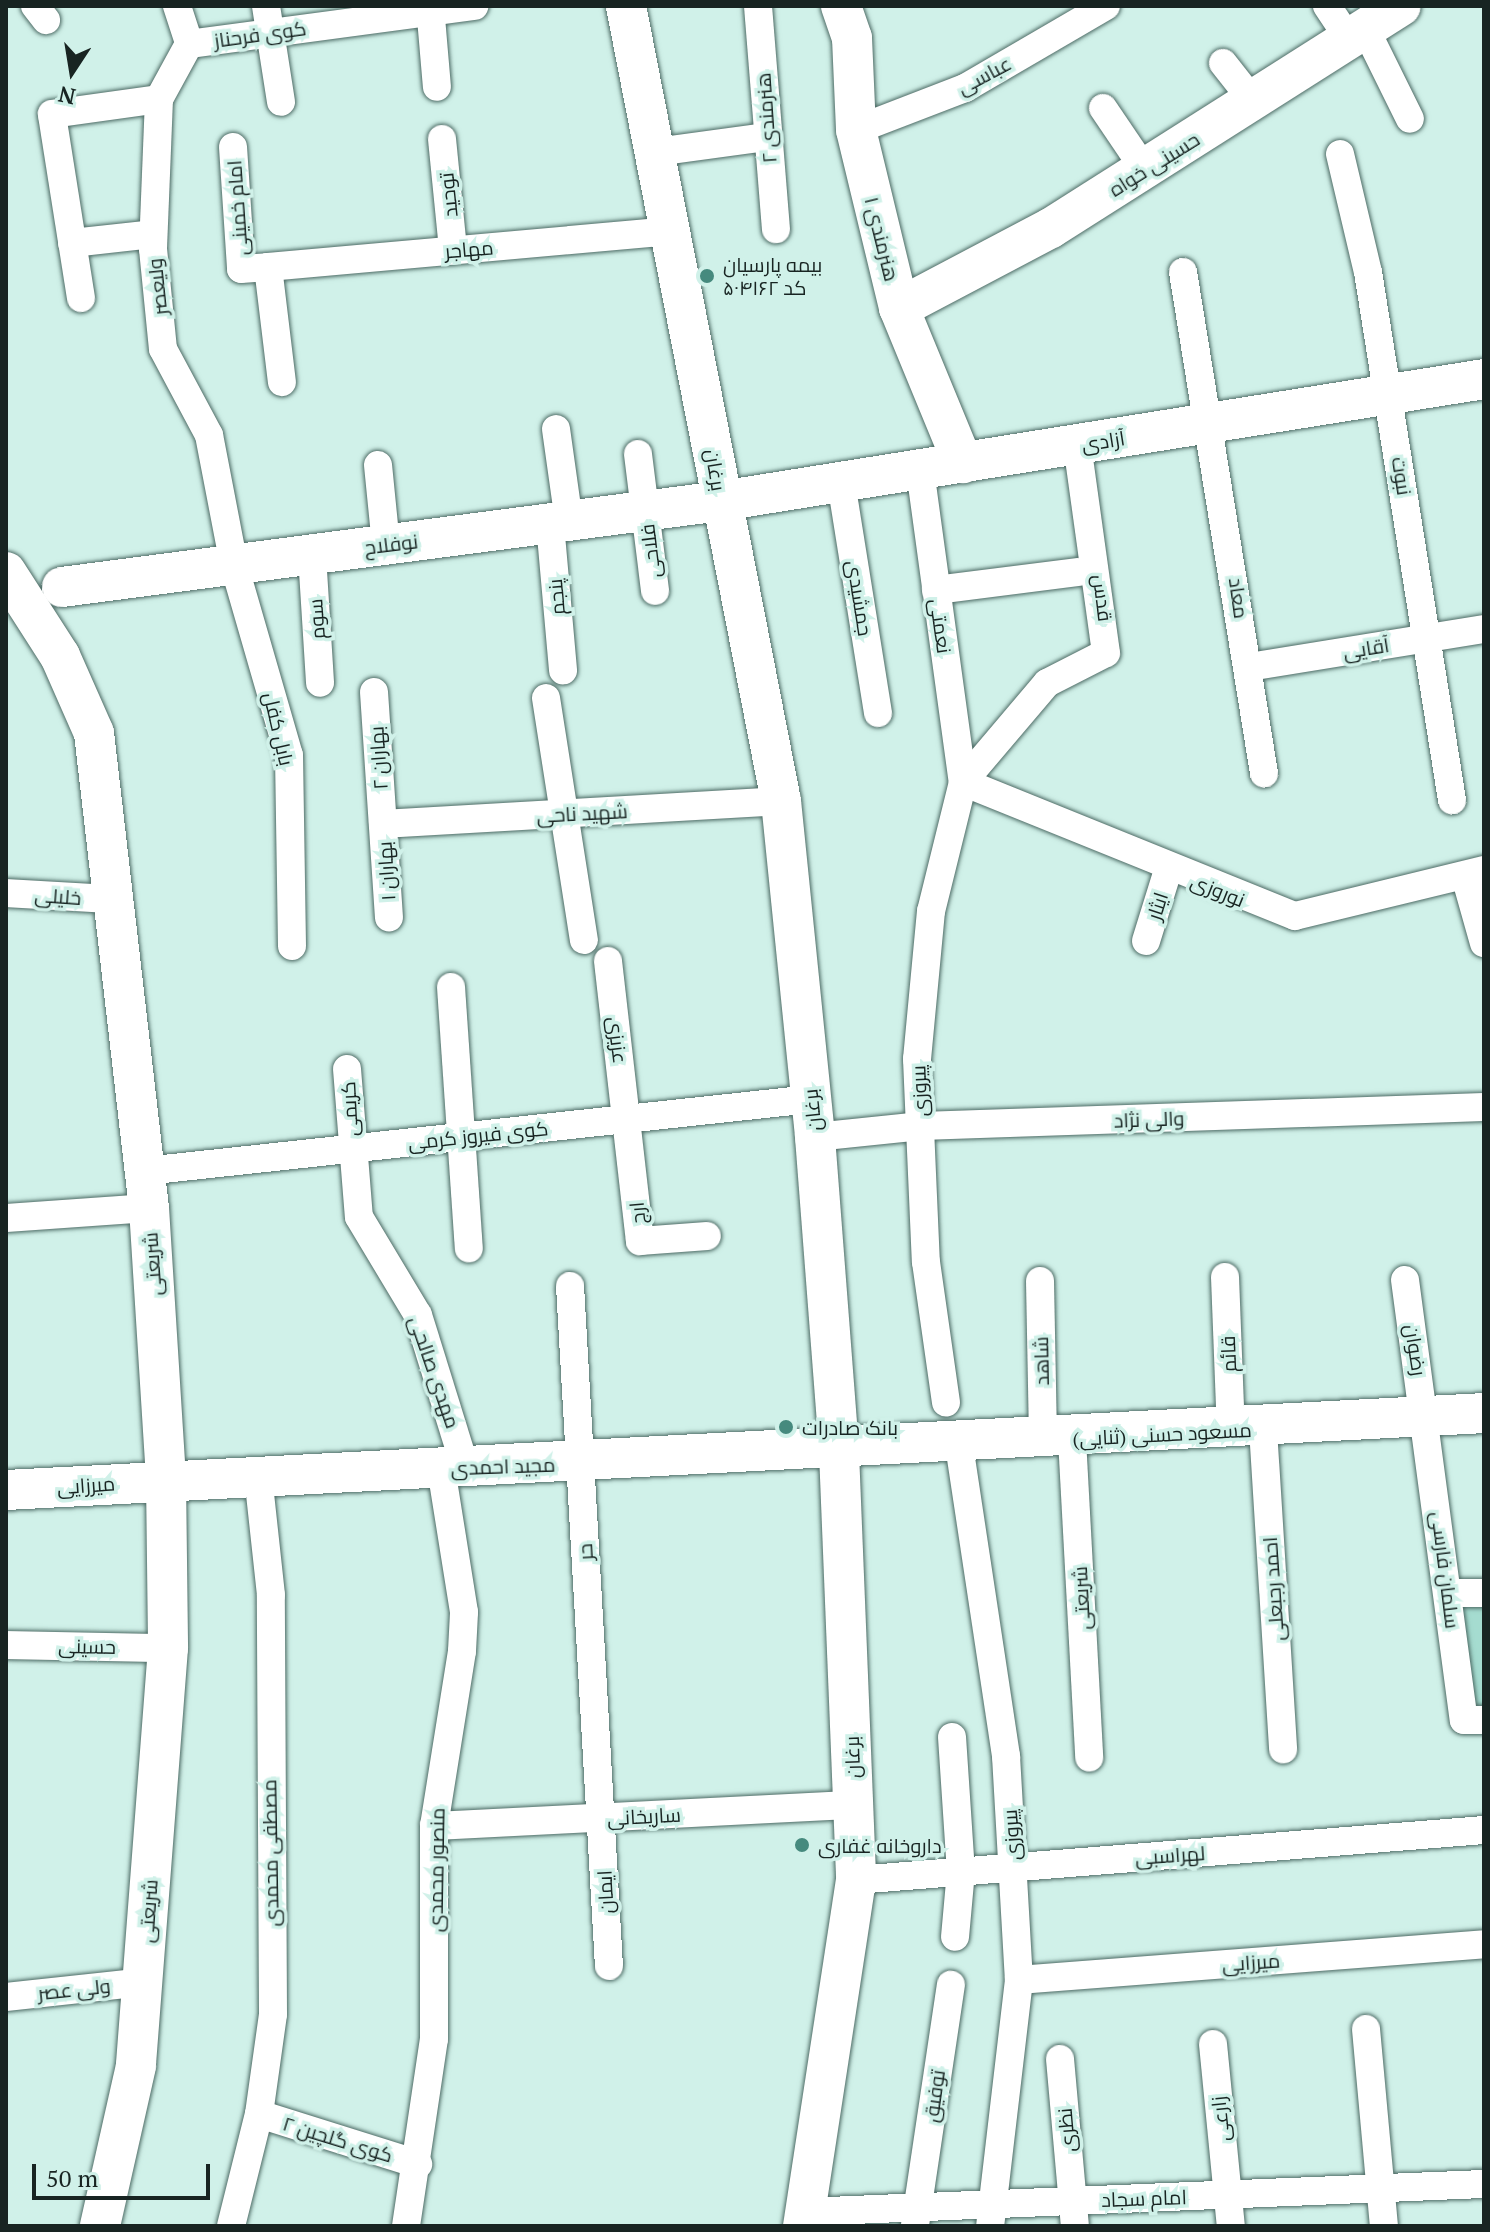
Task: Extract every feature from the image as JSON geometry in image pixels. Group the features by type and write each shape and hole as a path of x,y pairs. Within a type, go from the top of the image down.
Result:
{"street":[{"path":"177,6 189,44"},
{"name":"کوی فرحناز","path":"189,44 268,19 474,6"},
{"name":"برغان","path":"626,6 781,801 813,1118 839,1452 856,1880 804,2219"},
{"name":"هنرمندی ۲","path":"758,6 766,137 776,229"},
{"name":"هنرمندی ۱","path":"841,6 852,38 856,130 899,308 963,463"},
{"name":"عباسی","path":"856,130 965,88 1106,6"},
{"path":"1327,6 1359,36 1410,119"},
{"name":"حسینی خواه","path":"899,308 1145,170 1359,36 1401,6"},
{"path":"430,9 437,87"},
{"path":"268,19 281,102"},
{"name":"ولیعصر","path":"189,44 159,99 153,234 163,349 209,435 234,565"},
{"path":"1223,63 1253,101"},
{"path":"81,298 52,114 159,99"},
{"path":"1103,108 1145,170"},
{"path":"656,152 766,137"},
{"name":"توحید","path":"442,139 453,250"},
{"name":"امام خمینی","path":"233,147 241,269 268,267 282,382"},
{"name":"نبوت","path":"1340,154 1389,394 1452,800"},
{"name":"مهاجر","path":"268,267 671,231"},
{"path":"72,243 153,234"},
{"name":"معاد","path":"1183,272 1213,423 1264,773"},
{"name":"آزادی","path":"721,501 1484,379"},
{"name":"پنجم","path":"556,429 563,670"},
{"name":"قدس","path":"963,782 1047,683 1106,653 1077,445"},
{"name":"فلاحی","path":"638,454 655,591"},
{"path":"378,465 386,545"},
{"name":"نعمتی","path":"920,470 963,782"},
{"name":"جمشیدی","path":"841,482 878,713"},
{"name":"نوفلاح","path":"62,587 721,501"},
{"name":"سوم","path":"312,555 320,683"},
{"name":"بابل کفل","path":"234,565 289,755 292,946"},
{"path":"936,590 1079,572"},
{"name":"شریعتی","path":"9,585 60,656 94,733 109,899 147,1189 166,1479 168,1648 136,2066 100,2226"},
{"name":"آقایی","path":"1249,667 1484,629"},
{"name":"بهاران ۲","path":"374,692 383,824"},
{"path":"546,698 584,940"},
{"name":"نوروزی","path":"963,782 1270,911 1317,917 1474,873"},
{"name":"پیروزی","path":"946,1403 926,1262 921,1126 921,983 963,782"},
{"name":"شهید ناحی","path":"383,824 781,801"},
{"name":"بهاران ۱","path":"383,824 389,918"},
{"name":"ایثار","path":"1146,941 1168,870"},
{"path":"1474,873 1484,943"},
{"name":"خلیلی","path":"6,893 109,899"},
{"name":"عزیزی","path":"608,961 628,1118"},
{"path":"451,987 469,1248"},
{"name":"کریمی","path":"347,1069 351,1148"},
{"name":"والی نژاد","path":"813,1118 921,1126 1484,1107"},
{"name":"کوی فیروز کرمی","path":"6,1218 351,1148 628,1118 813,1118"},
{"name":"ارج","path":"628,1118 640,1241 707,1236"},
{"name":"مهدی صالحی","path":"351,1148 359,1217 418,1315 453,1468"},
{"name":"قائم","path":"1225,1277 1247,1430"},
{"name":"رضوان","path":"1405,1280 1427,1420"},
{"name":"شاهد","path":"1040,1281 1058,1440"},
{"name":"حر","path":"570,1286 601,1818"},
{"name":"مسعود حسنی (ثنایی)","path":"839,1452 1427,1420 1484,1413"},
{"name":"سلمان فارسی","path":"1427,1420 1448,1593 1474,1720"},
{"name":"احمد رجبعلی","path":"1247,1430 1283,1749"},
{"name":"شریعتی","path":"1058,1440 1089,1758"},
{"name":"پیروزی","path":"959,1445 1006,1756 1019,1980 992,2215"},
{"name":"مجید احمدی","path":"166,1479 839,1452"},
{"name":"منصور محمدی","path":"406,2226 418,2164 434,2039 434,1826 464,1612 453,1468"},
{"name":"مصطفی محمدی","path":"231,2226 259,2114 273,2014 271,1595 258,1476"},
{"name":"میرزایی","path":"6,1490 166,1479"},
{"path":"1448,1593 1484,1593"},
{"name":"حسینی","path":"6,1645 168,1648"},
{"path":"952,1737 961,1871 955,1937"},
{"name":"ساریخانی","path":"434,1826 854,1805"},
{"name":"ایمان","path":"601,1818 609,1966"},
{"name":"لهراسبی","path":"856,1880 1484,1830"},
{"name":"میرزایی","path":"1019,1980 1484,1944"},
{"name":"شریعتی","path":"120,2226 157,2069 158,2018 143,1982"},
{"name":"ولی عصر","path":"6,1997 143,1982"},
{"name":"توفیق","path":"916,2217 951,1985"},
{"path":"1366,2029 1384,2226"},
{"name":"زارعی","path":"1213,2044 1231,2226"},
{"name":"نظری","path":"1060,2059 1074,2213"},
{"name":"کوی گلچین ۲","path":"259,2114 418,2164"},
{"name":"امام سجاد","path":"804,2219 1074,2213 1227,2194 1484,2184"}],"green space":[{"path":"1461,1602 1484,1602 1484,1710 1474,1711"}],"place":[{"name":"بیمه پارسیان کد ۵۰۴۱۶۲","path":"707,276"},
{"name":"بانک صادرات","path":"786,1427"},
{"name":"داروخانه غفاری","path":"802,1845"}]}
